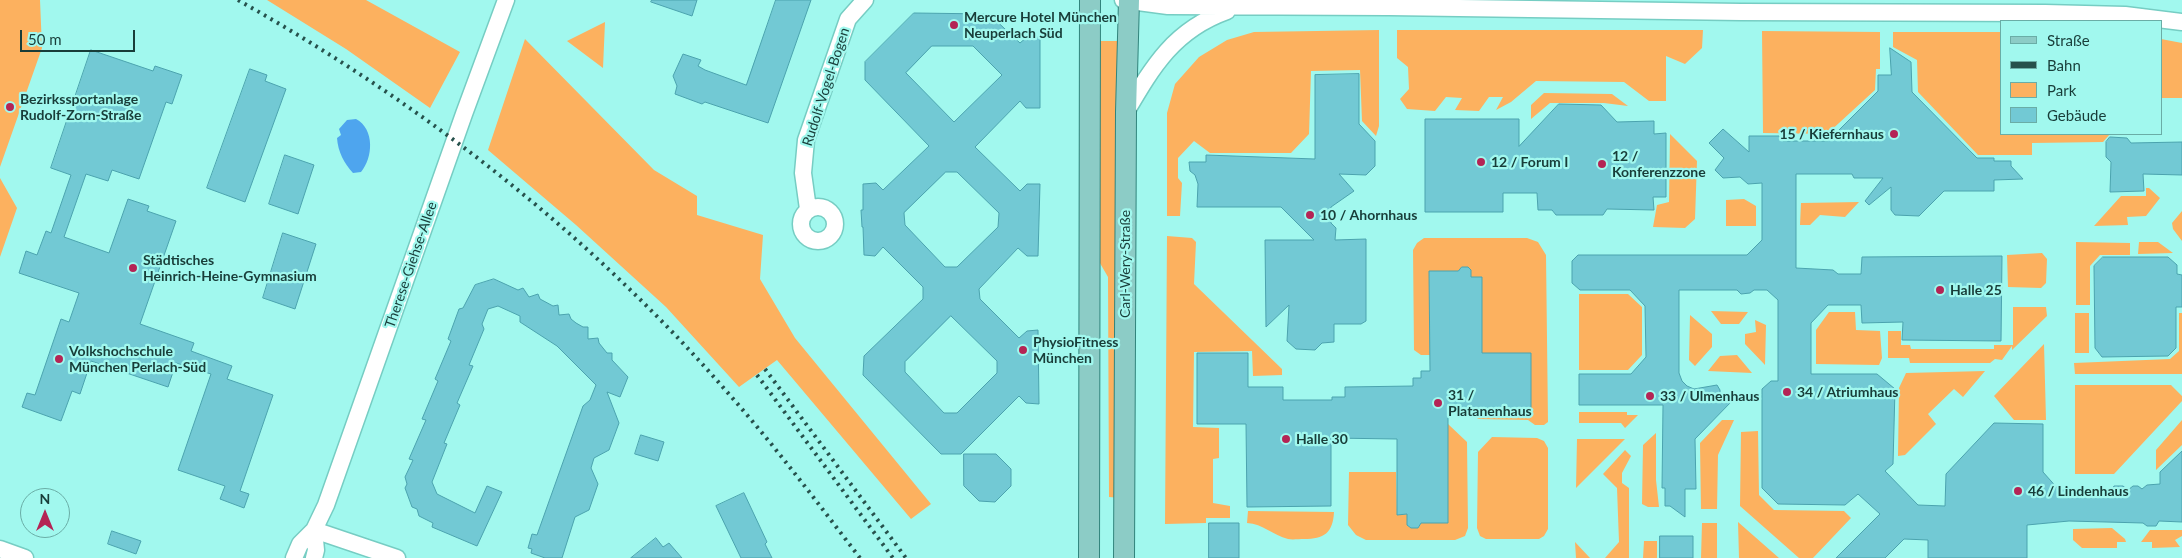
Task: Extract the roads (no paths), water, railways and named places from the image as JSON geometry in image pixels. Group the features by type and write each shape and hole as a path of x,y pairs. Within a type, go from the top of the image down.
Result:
{"main road":[{"path":"1089,558 1090,0"},
{"name":"Carl-Wery-Straße","path":"1124,558 1127,0"}],"street":[{"name":"Therese-Giehse-Allee","path":"294,558 300,544 314,530 326,505 506,0"},
{"name":"Rudolf-Vogel-Bogen","path":"808,209 803,173 806,140 848,19 865,0"},
{"path":"1127,0 1168,6 2045,13 2125,15 2182,22"},
{"path":"1126,112 1152,70 1179,37 1209,17 1239,6"},
{"name":"Therese-Giehse-Allee","path":"314,530 316,550 314,558"},
{"path":"314,530 397,558"},
{"path":"0,549 25,558"}],"water":[{"path":"356,119 362,124 369,136 370,152 361,172 353,173 342,157 337,138 341,135 339,129 347,120"}],"railway":[{"path":"238,0 372,82 500,175 561,226 619,279 675,335 728,393 812,495 860,558"},
{"path":"765,369 906,558"},
{"path":"757,375 893,558"}],"place":[{"name":"Mercure Hotel München Neuperlach Süd","path":"954,25"},
{"name":"Bezirkssportanlage Rudolf-Zorn-Straße","path":"10,107"},
{"name":"15 / Kiefernhaus","path":"1894,134"},
{"name":"12 / Forum I","path":"1481,162"},
{"name":"12 / Konferenzzone","path":"1602,164"},
{"name":"10 / Ahornhaus","path":"1310,215"},
{"name":"Städtisches Heinrich-Heine-Gymnasium","path":"133,268"},
{"name":"Halle 25","path":"1940,290"},
{"name":"PhysioFitness München","path":"1023,350"},
{"name":"Volkshochschule München Perlach-Süd","path":"59,359"},
{"name":"34 / Atriumhaus","path":"1787,392"},
{"name":"33 / Ulmenhaus","path":"1650,396"},
{"name":"31 / Platanenhaus","path":"1438,403"},
{"name":"Halle 30","path":"1286,439"},
{"name":"46 / Lindenhaus","path":"2018,491"}]}
